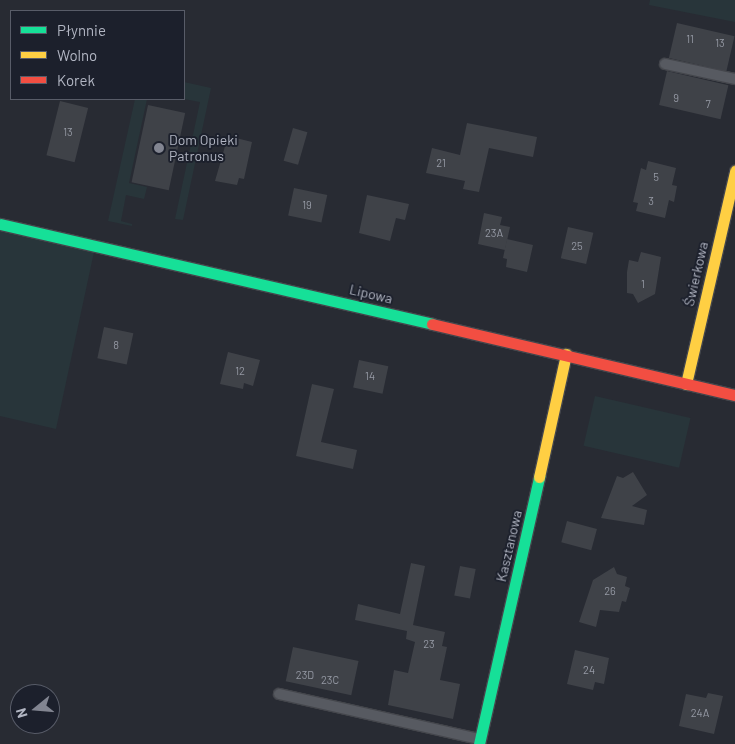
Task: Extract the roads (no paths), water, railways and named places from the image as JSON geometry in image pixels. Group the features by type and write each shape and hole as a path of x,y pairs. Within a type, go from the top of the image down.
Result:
{"street":[{"name":"Świerkowa","path":"686,384 735,171"},
{"name":"Lipowa","path":"0,224 566,354 735,395"},
{"name":"Kasztanowa","path":"480,742 566,354"}],"lane":[{"path":"666,64 735,79"},
{"path":"279,694 480,742"}],"place":[{"name":"Dom Opieki Patronus","path":"159,148"}]}
